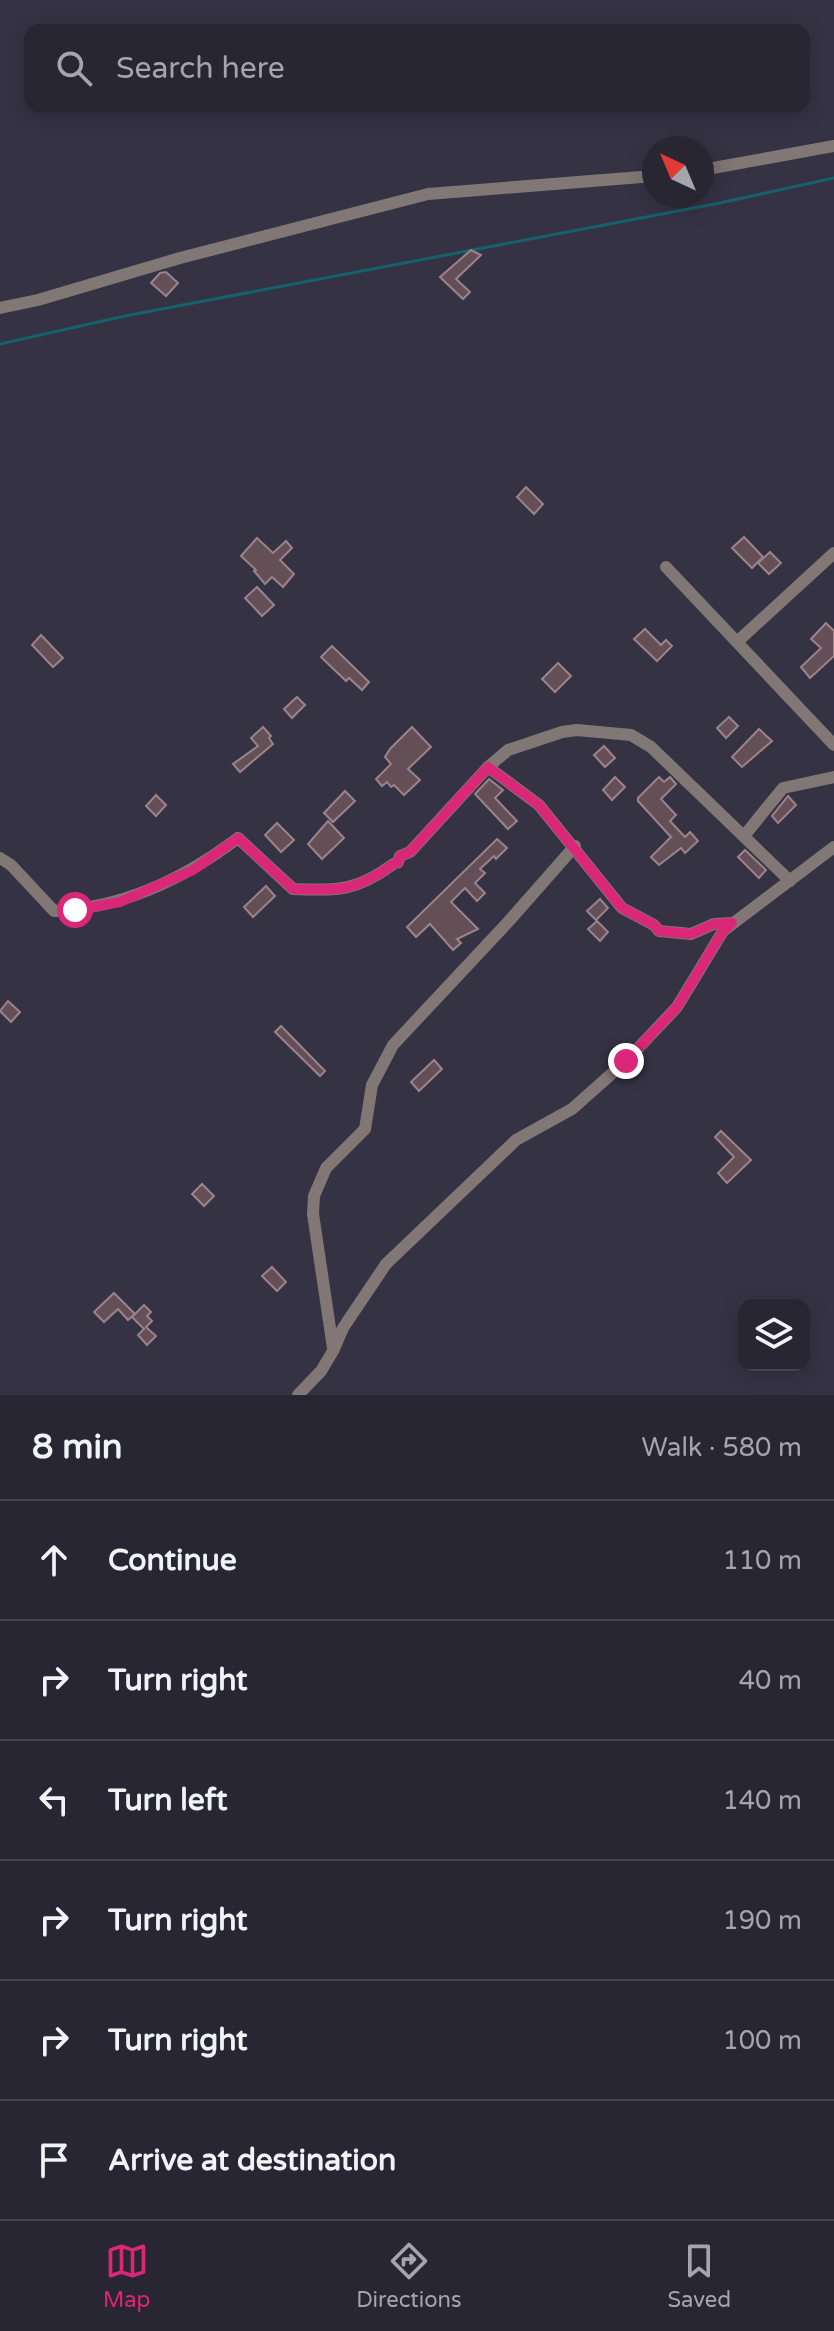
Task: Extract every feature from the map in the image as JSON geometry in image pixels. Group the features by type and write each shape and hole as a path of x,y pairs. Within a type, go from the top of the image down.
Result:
{"street":[{"path":"714,168 834,146"},
{"path":"0,308 428,194 642,177"},
{"path":"737,642 833,555"},
{"path":"666,567 834,745"},
{"path":"0,858 11,865 54,911 120,902 193,870 238,838 293,889 334,890 364,884 398,863 400,856 410,852 488,767 508,750 577,730 631,735 651,747 790,881"},
{"path":"488,767 530,796 575,846 622,908 654,925 659,931 691,934 714,924 732,923"},
{"path":"744,836 783,788 834,777"},
{"path":"333,1351 313,1214 314,1196 321,1177 365,1129 372,1085 393,1045 575,846"},
{"path":"298,1395 321,1371 343,1328 386,1264 516,1140 572,1109 626,1061 677,1007 723,931 834,847"}],"building":[{"path":"471,250 481,255 456,279 470,292 463,299 440,277"},
{"path":"166,272 178,283 166,296 151,283 160,273"},
{"path":"526,487 543,504 534,514 517,497"},
{"path":"744,537 763,557 752,568 732,548"},
{"path":"257,538 273,553 286,541 292,548 280,560 294,574 283,587 272,577 265,584 241,556"},
{"path":"770,552 781,563 769,574 758,563"},
{"path":"257,587 274,605 262,616 245,598"},
{"path":"826,623 834,631 834,656 810,678 801,667 821,648 811,639"},
{"path":"645,629 661,645 666,640 672,646 657,661 634,639"},
{"path":"41,635 63,658 53,667 32,645"},
{"path":"332,646 369,682 362,690 349,678 346,681 321,657"},
{"path":"558,663 571,676 555,692 542,679"},
{"path":"297,697 305,705 292,718 284,709"},
{"path":"729,717 738,726 726,738 717,728"},
{"path":"263,727 273,744 240,772 233,764 258,746 251,738"},
{"path":"412,727 431,747 408,769 420,780 404,795 394,785 391,787 387,782 382,786 376,779 391,764 385,757 390,749"},
{"path":"759,729 772,741 742,767 732,757"},
{"path":"604,746 615,758 605,767 594,755"},
{"path":"615,777 625,787 612,800 603,790"},
{"path":"659,777 664,782 670,777 676,784 661,799 676,815 670,821 685,837 690,832 698,841 685,853 681,848 659,865 651,857 671,837 638,798"},
{"path":"489,779 503,790 495,798 517,821 508,829 475,794"},
{"path":"345,791 355,801 333,822 324,813"},
{"path":"156,795 166,805 156,816 146,806"},
{"path":"788,796 796,805 778,823 772,816"},
{"path":"328,821 344,838 322,859 308,844"},
{"path":"277,823 294,840 281,852 265,835"},
{"path":"497,839 507,848 480,869 485,873 475,883 485,893 477,901 465,888 451,902 478,929 457,939 461,943 453,950 430,924 416,937 407,927"},
{"path":"745,850 766,870 759,878 738,857"},
{"path":"266,886 275,896 253,917 244,907"},
{"path":"600,899 608,908 596,920 587,911"},
{"path":"597,921 608,932 600,941 588,929"},
{"path":"8,1001 20,1012 11,1022 0,1011"},
{"path":"281,1026 325,1071 320,1076 275,1032"},
{"path":"434,1060 442,1069 419,1091 411,1082"},
{"path":"721,1131 751,1160 727,1183 718,1173 734,1157 715,1137"},
{"path":"202,1184 214,1196 204,1206 192,1194"},
{"path":"272,1267 286,1282 277,1291 262,1276"},
{"path":"114,1293 135,1314 128,1320 118,1309 104,1322 94,1312"},
{"path":"144,1305 151,1312 147,1316 152,1321 146,1327 156,1336 147,1345 138,1335 144,1329 132,1317"}],"waterway":[{"path":"0,344 125,316 720,203 834,178"}],"route":[{"path":"75,910 120,902 193,870 238,838 293,889 334,890 364,884 398,863 400,856 410,852 488,767 539,805 622,908 654,925 659,931 691,934 714,924 732,923 723,931 677,1007 626,1061"}]}
